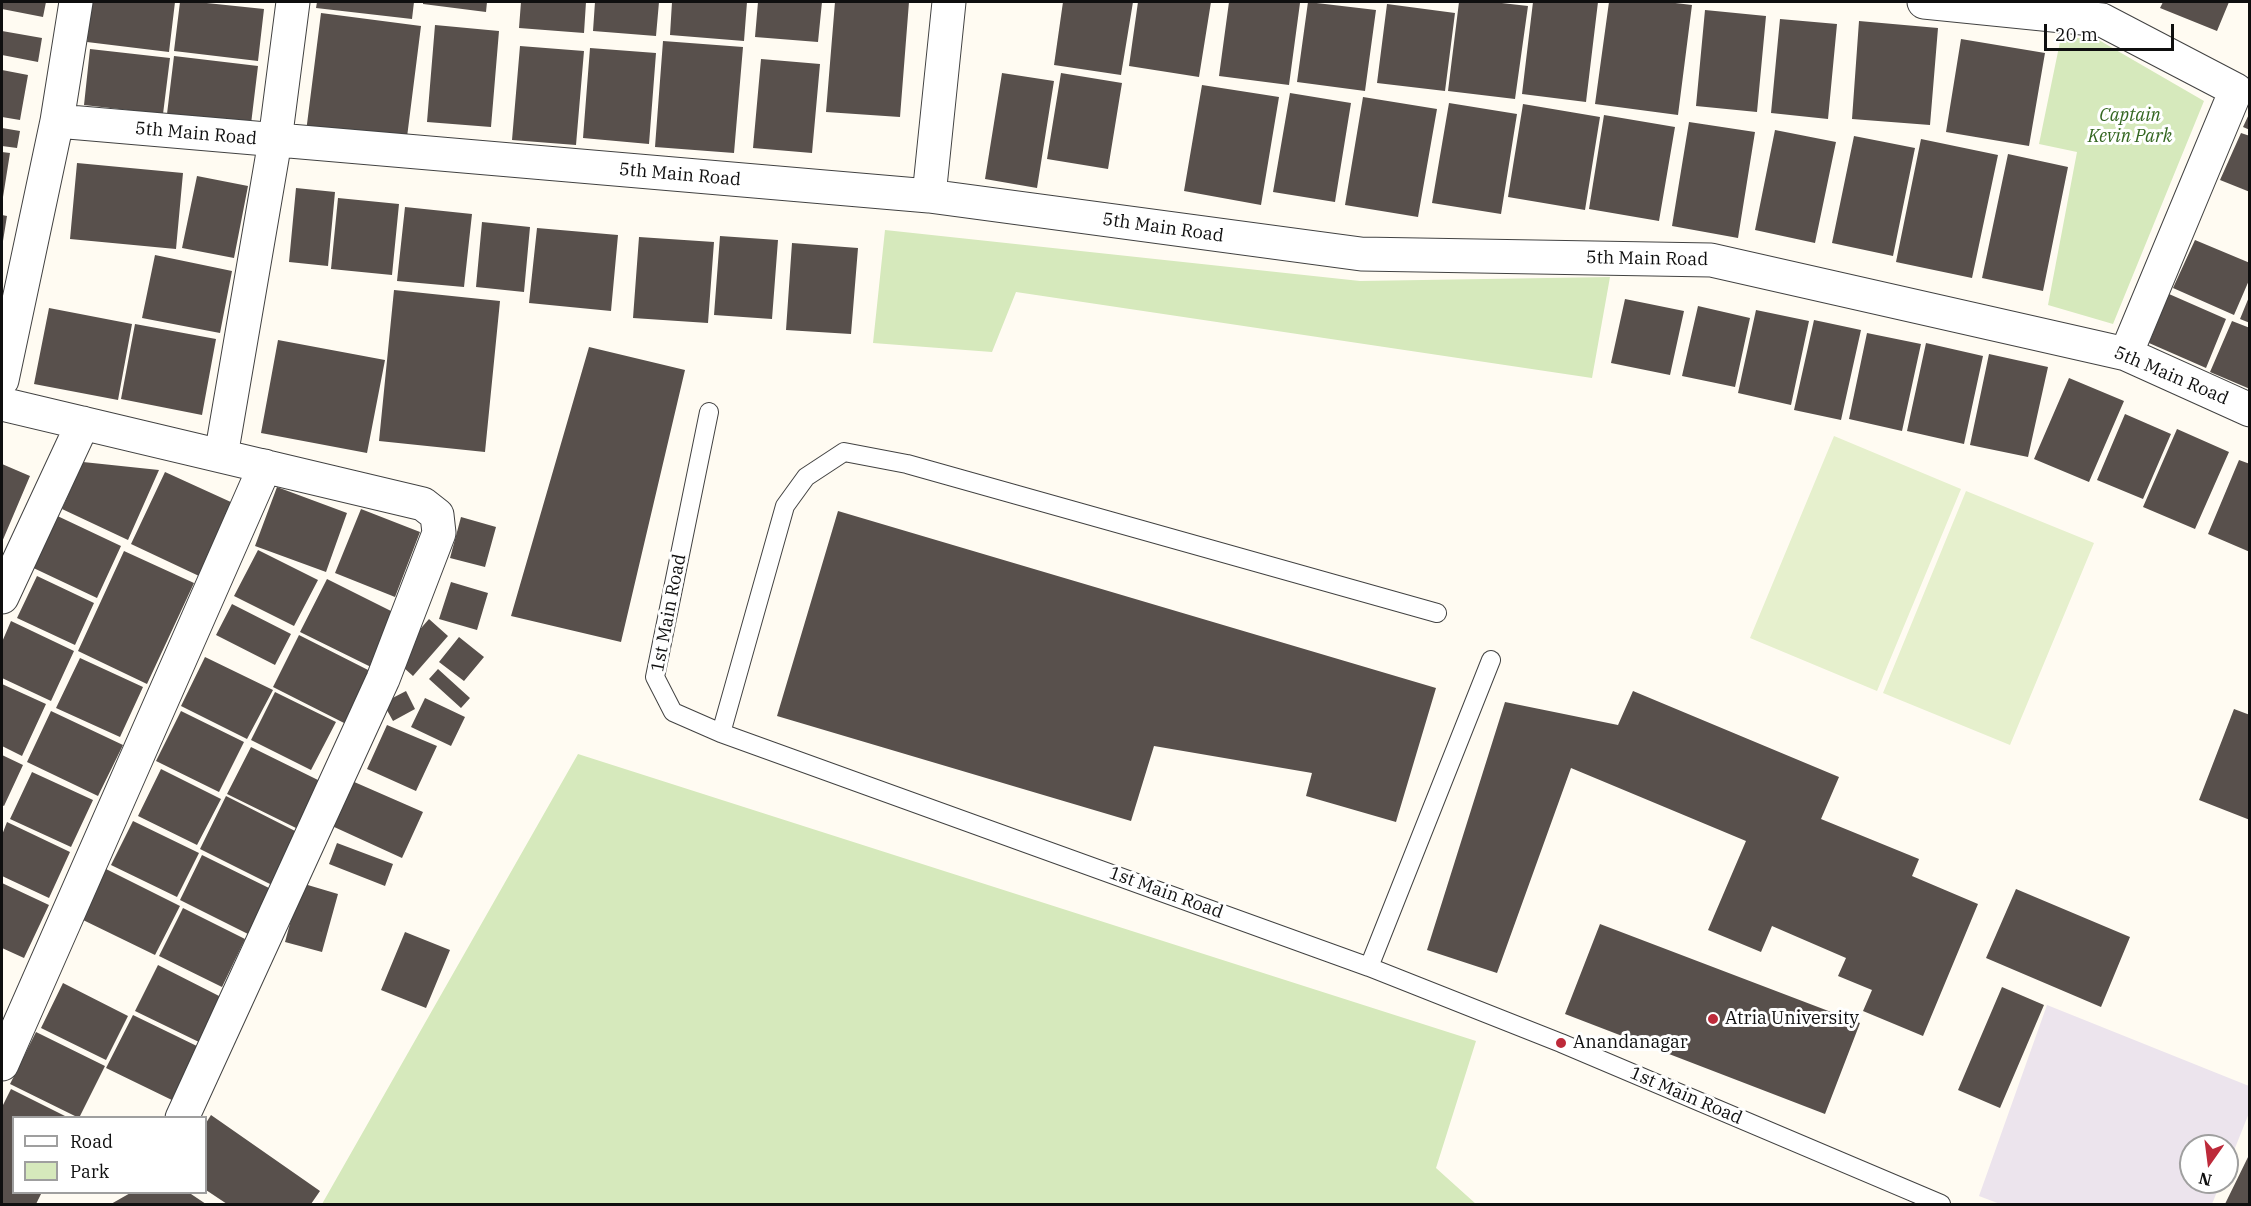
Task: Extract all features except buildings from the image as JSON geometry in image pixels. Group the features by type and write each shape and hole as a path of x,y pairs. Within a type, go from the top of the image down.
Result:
{"street":[{"path":"2,380 57,121 76,2"},
{"path":"221,456 275,141 293,2"},
{"path":"928,196 949,2"},
{"path":"1924,2 2102,20 2236,90 2126,354"},
{"name":"5th Main Road","path":"57,121 928,196 1361,254 1711,260 2126,354 2250,410"},
{"path":"2,404 423,504 437,515 439,533 383,679 183,1116"},
{"path":"2,597 83,423"},
{"path":"2,1064 265,466"}],"lane":[{"name":"1st Main Road","path":"709,412 655,677 673,712 721,733 1370,967 1561,1043 1941,1204"},
{"path":"721,733 785,506 806,477 844,452 907,464 1437,613"},
{"path":"1370,967 1491,660"}],"shaded area":[{"path":"2047,1005 2249,1086 2249,1113 2239,1138 2239,1134 2179,1134 2179,1194 2216,1194 2212,1204 2000,1204 1979,1196"}],"green space":[{"name":"Captain Kevin Park","path":"2061,37 2097,39 2204,101 2113,324 2048,305 2077,152 2039,144"},
{"path":"885,230 1360,281 1610,277 1592,378 1016,292 992,352 873,343"},
{"path":"1834,436 1961,489 1877,691 1750,638"},
{"path":"1966,491 2094,543 2010,745 1883,693"},
{"path":"578,754 1476,1041 1436,1168 1476,1204 322,1204"}],"place":[{"name":"Atria University","path":"1713,1019"},
{"name":"Anandanagar","path":"1561,1043"}]}
